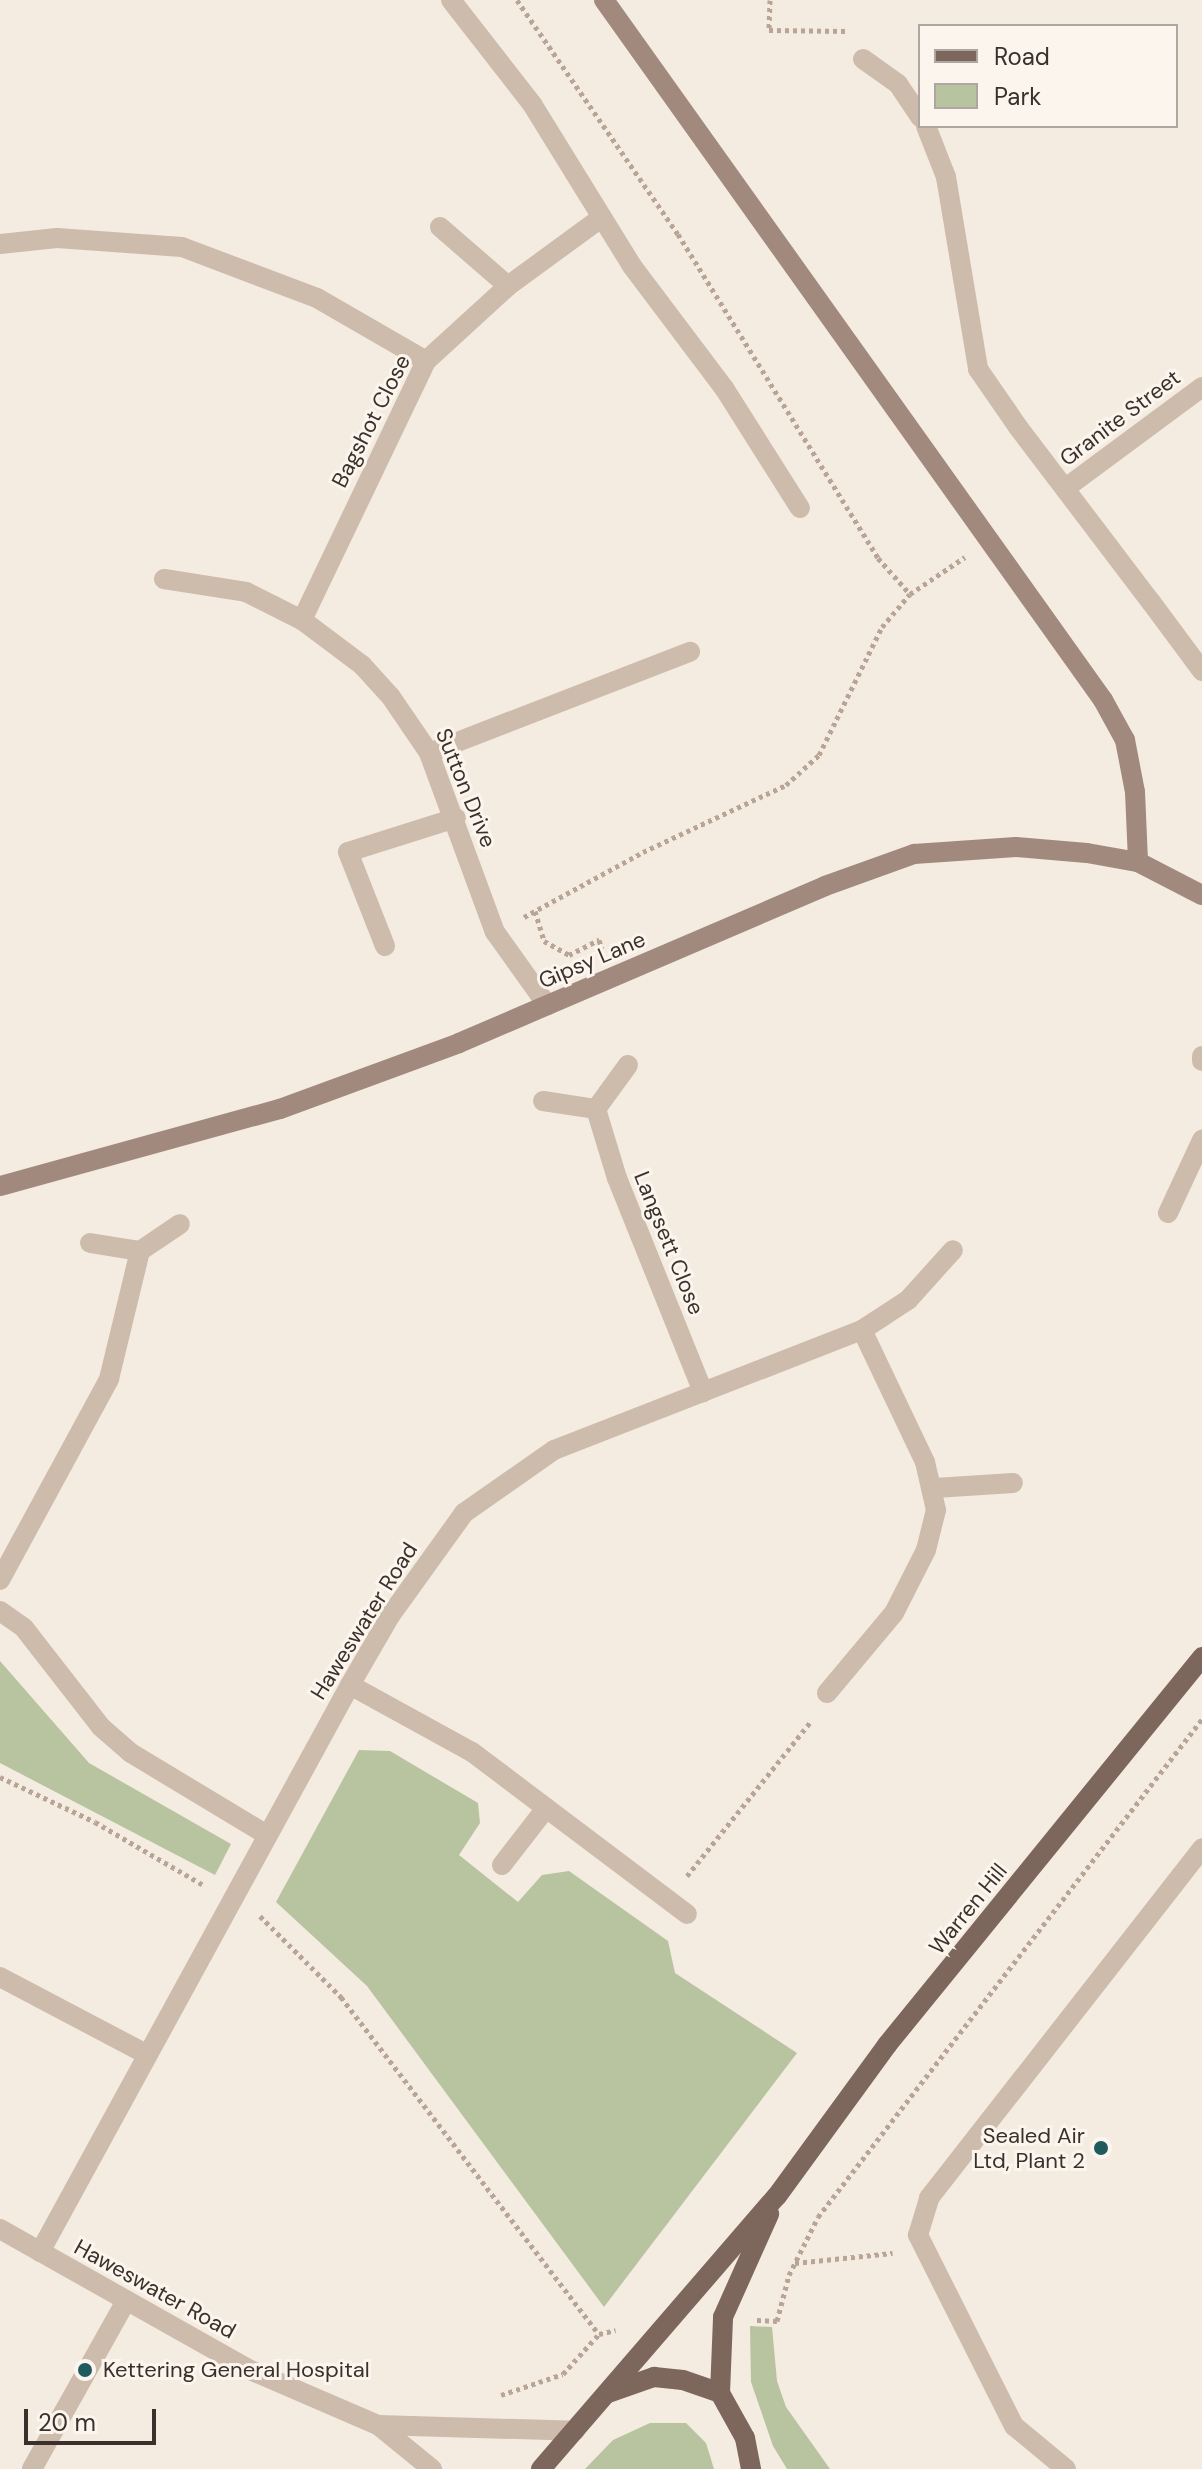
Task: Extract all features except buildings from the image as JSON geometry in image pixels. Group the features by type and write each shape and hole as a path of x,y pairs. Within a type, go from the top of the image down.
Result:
{"main road":[{"path":"604,0 1103,700 1125,740 1135,792 1138,862"},
{"name":"Gipsy Lane","path":"0,1186 280,1109 547,1005 825,886 914,854 1016,847 1138,862 1202,895"},
{"name":"Warren Hill","path":"541,2469 777,2196 887,2045 1202,1657"},
{"name":"Warren Hill","path":"720,2393 723,2317 777,2196"},
{"path":"607,2394 654,2377 683,2380 720,2393 745,2438 751,2469"}],"street":[{"path":"451,0 532,104 601,218 724,388 800,508"},
{"path":"863,59 898,84 918,114"},
{"name":"Granite Street","path":"927,128 946,177 978,369 1018,427 1067,487 1202,671"},
{"name":"Bagshot Close","path":"302,620 426,361 508,286 601,218"},
{"path":"440,227 508,286"},
{"path":"0,244 57,238 182,247 317,298 426,361"},
{"name":"Granite Street","path":"1067,487 1202,387"},
{"name":"Sutton Drive","path":"164,579 246,592 302,620 362,665 414,725 456,818 495,932 547,1005"},
{"path":"429,753 690,652"},
{"path":"385,946 348,852 456,818"},
{"path":"543,1101 596,1109 628,1065"},
{"name":"Langsett Close","path":"596,1109 617,1178 703,1392"},
{"path":"1168,1213 1202,1140"},
{"path":"0,1580 109,1379 140,1251 180,1224"},
{"path":"90,1243 140,1251"},
{"name":"Haweswater Road","path":"40,2252 350,1685 428,1561 464,1513 498,1485 554,1450 862,1330 908,1300 953,1250"},
{"path":"827,1693 894,1613 926,1550 936,1510 935,1488 862,1330"},
{"path":"935,1488 1013,1483"},
{"path":"0,1611 35,1639 101,1727 131,1753 267,1835"},
{"path":"350,1685 472,1752 687,1914"},
{"path":"502,1865 546,1808"},
{"path":"1066,2469 1014,2426 918,2235 929,2198 1202,1848"},
{"path":"0,1977 148,2055"},
{"name":"Haweswater Road","path":"0,2229 250,2370 378,2425 432,2469"},
{"path":"32,2469 126,2301"},
{"name":"Haweswater Road","path":"378,2425 575,2431"}],"path":[{"path":"517,0 678,234 703,280 878,558 910,594"},
{"path":"770,0 769,30 859,32"},
{"path":"693,287 703,280"},
{"path":"516,923 786,785 819,755 882,627 910,594 973,552"},
{"path":"535,911 544,941 569,955 599,940 605,959"},
{"path":"669,1900 731,1814 816,1716 827,1693"},
{"path":"758,2320 777,2321 795,2263 818,2217 1202,1719"},
{"path":"0,1777 95,1822 219,1894"},
{"path":"254,1912 341,1997 599,2334 563,2374 503,2392 496,2401"},
{"path":"795,2263 925,2249"}],"green space":[{"path":"0,1661 89,1763 231,1844 215,1875 0,1763"},
{"path":"359,1750 390,1751 478,1803 480,1823 459,1855 518,1902 542,1875 569,1871 668,1941 675,1973 797,2053 604,2307 367,1986 276,1902"},
{"path":"750,2326 772,2327 777,2381 786,2407 830,2469 787,2469 773,2446 751,2382"},
{"path":"650,2423 686,2423 706,2443 714,2469 585,2469 613,2440"}],"place":[{"name":"Sealed Air Ltd, Plant 2","path":"1101,2148"},
{"name":"Kettering General Hospital","path":"85,2370"}]}
